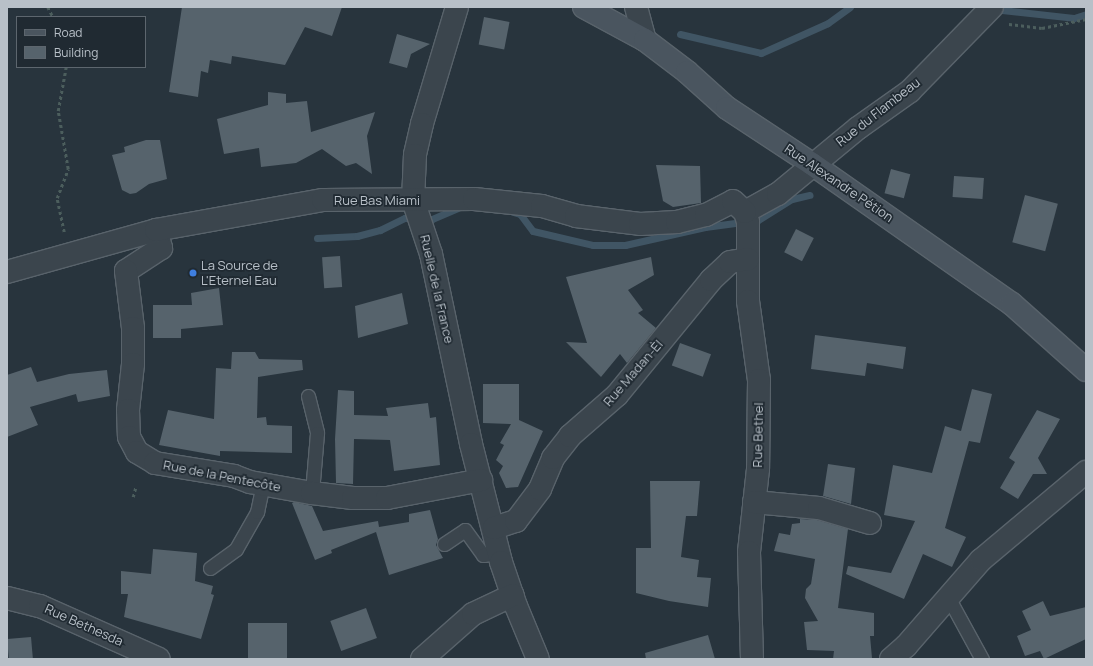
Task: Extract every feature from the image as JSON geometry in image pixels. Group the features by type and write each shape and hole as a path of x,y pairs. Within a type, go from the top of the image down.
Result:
{"street":[{"name":"Ruelle de la France","path":"457,7 420,132 415,155 413,200 431,254 481,480 499,553 513,595 538,659"},
{"name":"Rue Alexandre Pétion","path":"584,7 645,40 687,72 727,108 812,164 1012,304 1086,370"},
{"path":"636,7 645,40"},
{"name":"Rue du Flambeau","path":"745,212 778,194 812,164 910,90 988,11"},
{"name":"Rue Bas Miami","path":"7,272 156,230 323,200 474,199 542,206 576,216 640,224 677,222 706,215 733,200 745,212"},
{"name":"Rue Bethel","path":"745,212 748,222 748,301 759,380 758,469 748,552 752,659"},
{"name":"Rue de la Pentecôte","path":"156,230 161,248 126,271 133,328 133,364 128,410 129,437 137,452 155,463 234,476 263,484 312,493 353,498 387,498 481,480"},
{"name":"Rue Madan-Èl","path":"494,528 516,521 540,489 553,458 570,436 617,395 711,280 730,262 748,259"},
{"path":"891,659 906,646 981,560 1086,472"},
{"path":"754,502 819,508 870,523"},
{"path":"422,659 473,614 513,595"},
{"name":"Rue Bethesda","path":"7,598 40,606 159,659"}],"lane":[{"path":"308,396 317,433 312,493"},
{"path":"210,568 236,549 257,512 263,484"},
{"path":"444,544 465,530 483,555 499,553"},
{"path":"948,597 982,659"}],"path":[{"path":"48,7 52,16"},
{"path":"988,11 1010,24 1042,28 1086,19"},
{"path":"66,68 58,111 68,169 57,198 64,225 66,256"},
{"path":"133,497 136,486"}],"building":[{"path":"182,7 342,7 332,36 305,27 285,65 232,56 231,64 210,60 208,73 201,71 198,97 169,92"},
{"path":"484,17 510,22 504,49 479,44"},
{"path":"397,34 430,44 411,54 407,68 389,63"},
{"path":"268,92 286,94 286,103 307,101 311,132 375,112 367,136 372,174 356,163 346,166 322,149 296,163 261,167 259,148 224,154 217,119 268,105"},
{"path":"146,140 160,140 167,179 149,184 136,193 130,194 122,190 112,155 125,152 124,147"},
{"path":"656,165 700,166 701,203 673,207 663,201"},
{"path":"891,169 910,174 904,198 885,193"},
{"path":"954,176 984,178 982,199 953,197"},
{"path":"1025,195 1058,204 1045,251 1012,242"},
{"path":"796,229 814,238 802,261 784,252"},
{"path":"340,256 342,287 324,288 322,257"},
{"path":"651,257 654,275 628,290 643,310 638,313 656,328 627,363 620,354 601,377 566,342 587,343 566,277"},
{"path":"219,288 223,325 181,329 181,338 153,338 153,305 192,305 191,293"},
{"path":"402,293 408,324 358,338 355,306"},
{"path":"815,335 906,347 903,369 867,363 865,376 811,369"},
{"path":"680,343 711,354 703,377 672,366"},
{"path":"232,352 255,352 259,359 302,360 303,370 258,377 257,418 266,417 267,425 292,426 292,453 220,451 220,456 159,445 168,410 214,419 216,368 231,369"},
{"path":"31,367 37,382 69,374 107,370 110,396 78,402 76,394 30,407 38,425 7,437 7,375"},
{"path":"483,384 519,384 519,420 543,431 518,487 506,488 499,473 503,466 496,460 504,445 500,443 511,424 483,423"},
{"path":"972,389 992,394 980,443 969,441 945,528 966,537 952,567 923,554 904,599 846,574 848,566 891,573 915,521 884,515 893,465 932,473 945,426 961,431"},
{"path":"338,390 354,391 354,415 388,416 386,408 428,403 430,418 436,417 440,465 394,471 390,440 354,439 353,484 336,483 335,439"},
{"path":"1037,410 1060,419 1038,458 1047,474 1033,474 1018,499 1000,488 1015,462 1009,458"},
{"path":"828,464 855,468 851,504 823,496"},
{"path":"650,481 700,481 697,516 686,516 681,557 699,560 697,577 711,578 708,607 669,601 636,593 636,548 651,548"},
{"path":"294,502 312,506 323,531 378,521 379,527 409,522 409,514 430,510 438,539 436,545 443,558 389,575 376,532 331,550 332,553 315,560 292,503"},
{"path":"800,519 817,520 848,529 838,608 874,613 874,636 870,636 872,658 833,659 834,651 807,650 804,622 818,621 805,598 806,589 811,584 815,559 774,551 779,533 790,535 792,524 800,523"},
{"path":"153,549 197,553 195,581 213,586 211,594 214,595 201,639 124,617 128,594 121,594 121,571 151,574"},
{"path":"1043,601 1050,616 1086,607 1086,639 1044,659 1040,651 1025,656 1017,636 1031,630 1022,611"},
{"path":"366,608 377,638 341,651 330,621"},
{"path":"248,623 287,623 287,659 248,659"},
{"path":"708,635 715,659 646,659 645,653"},
{"path":"31,637 33,659 9,659 7,639"}],"waterway":[{"path":"680,34 761,53 828,23 850,7"},
{"path":"993,9 1074,18 1086,14"},
{"path":"513,212 520,214 533,231 593,245 625,245 705,227 758,220 792,199 810,195"},
{"path":"317,238 357,236 380,230 405,218 432,219 458,208"}],"place":[{"name":"La Source de L'Eternel Eau","path":"193,273"}]}
